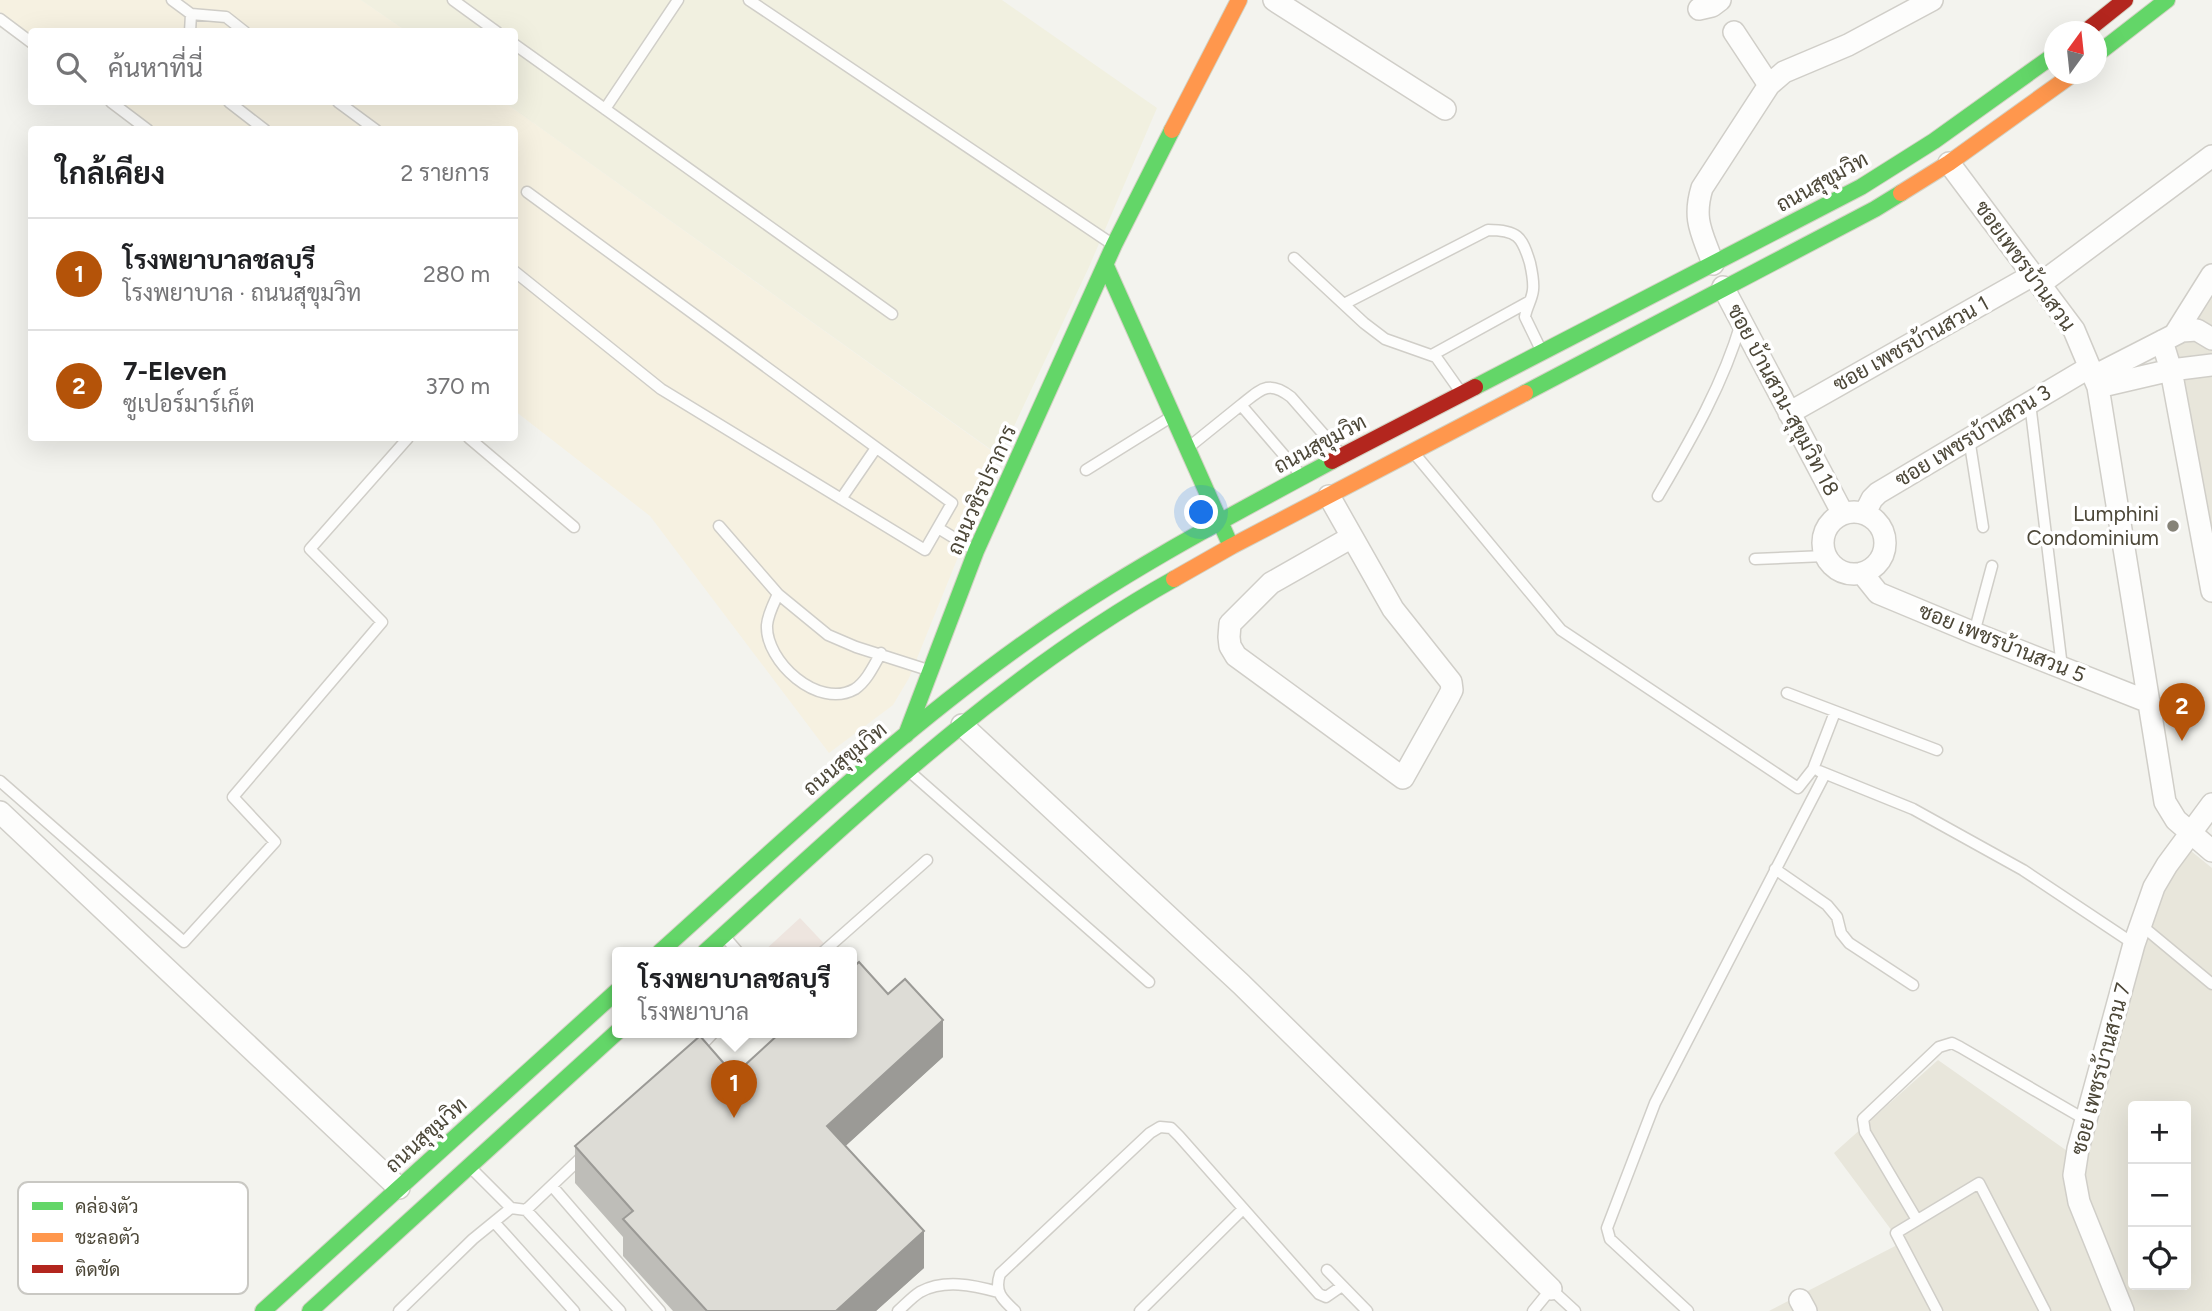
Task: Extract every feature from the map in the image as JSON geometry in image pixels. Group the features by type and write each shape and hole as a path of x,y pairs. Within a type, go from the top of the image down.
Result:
{"main road":[{"name":"ถนนวชิรปราการ","path":"906,735 976,551 1114,245 1238,0"},
{"path":"2099,21 2125,0"},
{"path":"2107,46 2167,0"},
{"name":"ถนนสุขุมวิท","path":"665,947 770,851 952,697 1027,641 1108,586 1342,456 1861,187 1934,141 2044,62"},
{"path":"710,947 907,770 1042,662 1110,616 1231,546 1875,209 1949,163 2059,84"},
{"path":"1106,266 1231,546"},
{"name":"ถนนสุขุมวิท","path":"263,1311 612,996"},
{"path":"310,1311 612,1037"}],"street":[{"path":"1275,0 1445,109"},
{"path":"1699,9 1712,6 1720,0"},
{"path":"1713,264 1697,220 1697,205 1702,188 1769,85 1784,72 1848,46 1932,0"},
{"path":"1734,32 1769,85"},
{"name":"ซอย เพชรบ้านสวน 1","path":"1789,413 2037,279 2212,156"},
{"name":"ซอยเพชรบ้านสวน","path":"1949,163 2074,330 2094,377 2165,802 2176,820 2212,851"},
{"path":"2212,275 2169,337 2171,370 2212,592"},
{"name":"ซอย บ้านสวน-สุขุมวิท 18","path":"1723,287 1789,413 1854,514"},
{"path":"2094,377 2186,330 2194,330 2212,339"},
{"path":"2094,377 2212,365"},
{"name":"ซอย เพชรบ้านสวน 3","path":"1854,514 1878,493 2029,402 2094,377"},
{"path":"1329,496 1393,609 1451,682 1452,690 1403,778 1236,656 1228,637 1230,624 1271,583 1352,537"},
{"path":"1854,514 1873,518 1885,535 1886,545 1879,563 1862,573 1853,575 1836,569 1825,556 1823,536 1827,526 1854,514"},
{"name":"ซอย เพชรบ้านสวน 5","path":"1862,573 1878,593 2149,702"},
{"path":"962,725 1241,984 1551,1289"},
{"name":"ซอย เพชรบ้านสวน 7","path":"2123,1311 2079,1202 2074,1175 2086,1120 2137,935 2154,887 2212,804"},
{"path":"0,812 399,1188"}],"lane":[{"path":"172,0 191,14 226,17 240,28"},
{"path":"453,0 492,28"},
{"path":"606,109 678,0"},
{"path":"749,0 1114,245"},
{"path":"190,28 191,14"},
{"path":"0,19 28,40"},
{"path":"518,47 892,313"},
{"path":"115,105 143,126"},
{"path":"233,105 259,126"},
{"path":"342,105 371,126"},
{"path":"518,274 661,389 925,550 952,503 527,192"},
{"path":"1344,304 1488,230 1503,230 1517,235 1524,243 1533,275 1533,288 1525,317 1543,353"},
{"path":"1294,258 1385,339 1436,357 1463,394"},
{"path":"1432,355 1530,302"},
{"path":"1658,496 1698,427 1733,351 1741,323"},
{"path":"1187,448 1263,387 1270,387 1282,390 1291,397 1342,456"},
{"path":"2029,402 2062,667"},
{"path":"1241,405 1303,477"},
{"path":"1086,470 1173,416"},
{"path":"1969,438 1983,527"},
{"path":"0,781 184,942 275,842 233,797 382,622 310,549 405,441"},
{"path":"473,441 574,527"},
{"path":"841,499 876,448"},
{"path":"1413,452 1561,630 1798,788 1813,769 1835,712"},
{"path":"719,526 778,594 828,635 856,647 931,670"},
{"path":"937,528 976,551"},
{"path":"1755,558 1825,556"},
{"path":"1974,633 1992,566"},
{"path":"778,594 767,625 769,640 788,670 800,683 814,691 845,693 857,688 881,653"},
{"path":"1787,693 1937,750"},
{"path":"1813,769 1913,809 2137,935 2212,984"},
{"path":"907,770 1149,982"},
{"path":"1688,1311 1610,1239 1607,1228 1655,1103 1825,774"},
{"path":"829,947 927,860"},
{"path":"1774,869 1827,905 1837,917 1841,933 1849,943 1913,985"},
{"path":"723,935 734,947"},
{"path":"690,1057 711,1040"},
{"path":"1917,1220 1865,1132 1863,1119 1939,1046 1952,1043 1960,1047 2086,1120"},
{"path":"1015,1311 998,1292 996,1284 1000,1274 1150,1133 1160,1127 1171,1128 1319,1294 1326,1297 1342,1286"},
{"path":"526,1210 591,1149"},
{"path":"469,1166 511,1208 526,1210 620,1311"},
{"path":"1937,1311 1896,1233 1979,1183 2045,1311"},
{"path":"552,1186 660,1311"},
{"path":"400,1311 457,1254 511,1208"},
{"path":"1140,1311 1243,1209"},
{"path":"494,1222 574,1311"},
{"path":"1326,1270 1367,1311"},
{"path":"898,1311 919,1293 935,1286 966,1285 998,1292"},
{"path":"1533,1311 1551,1289 1575,1311"}],"shaded area":[{"path":"0,0 361,0 402,28 28,28 28,34 0,12"},
{"path":"361,0 1002,0 1157,108 1089,267 1000,456 508,105 518,105 518,28 402,28"},
{"path":"120,105 508,105 999,456 909,678 893,705 829,753 650,516 518,413 518,126 148,126"},
{"path":"2212,292 2212,605 2175,378 2160,330"},
{"path":"2191,851 2212,868 2212,1311 1769,1311 1901,1243 1834,1153 1938,1060 2080,1160 2135,960 2167,881"},
{"path":"800,918 827,947 768,947"}],"building":[{"path":"859,962 888,994 905,979 943,1020 827,1126 924,1231 836,1311 707,1311 623,1219 633,1211 575,1146 698,1038 702,1038 734,1075 774,1038 857,1038"}],"traffic: fast":[{"path":"2107,46 2167,0"},
{"path":"1475,387 1861,187 1934,141 2044,62"},
{"path":"906,735 976,551 1114,245 1172,130"},
{"path":"1525,393 1901,193"},
{"path":"1106,266 1230,544"},
{"path":"666,947 885,752 1027,641 1138,568 1332,461"},
{"path":"711,947 872,801 988,705 1048,660 1174,579"},
{"path":"263,1311 612,996"},
{"path":"310,1311 612,1037"}],"traffic: slow":[{"path":"1172,130 1239,0"},
{"path":"1901,193 1949,163 2059,84"},
{"path":"1174,579 1525,393"}],"traffic: jam":[{"path":"2099,21 2125,0"},
{"path":"1332,461 1475,387"}],"place":[{"name":"Lumphini Condominium","path":"2173,526"},
{"name":"7-Eleven","path":"2182,741"},
{"name":"โรงพยาบาลชลบุรี","path":"734,1118"}]}
